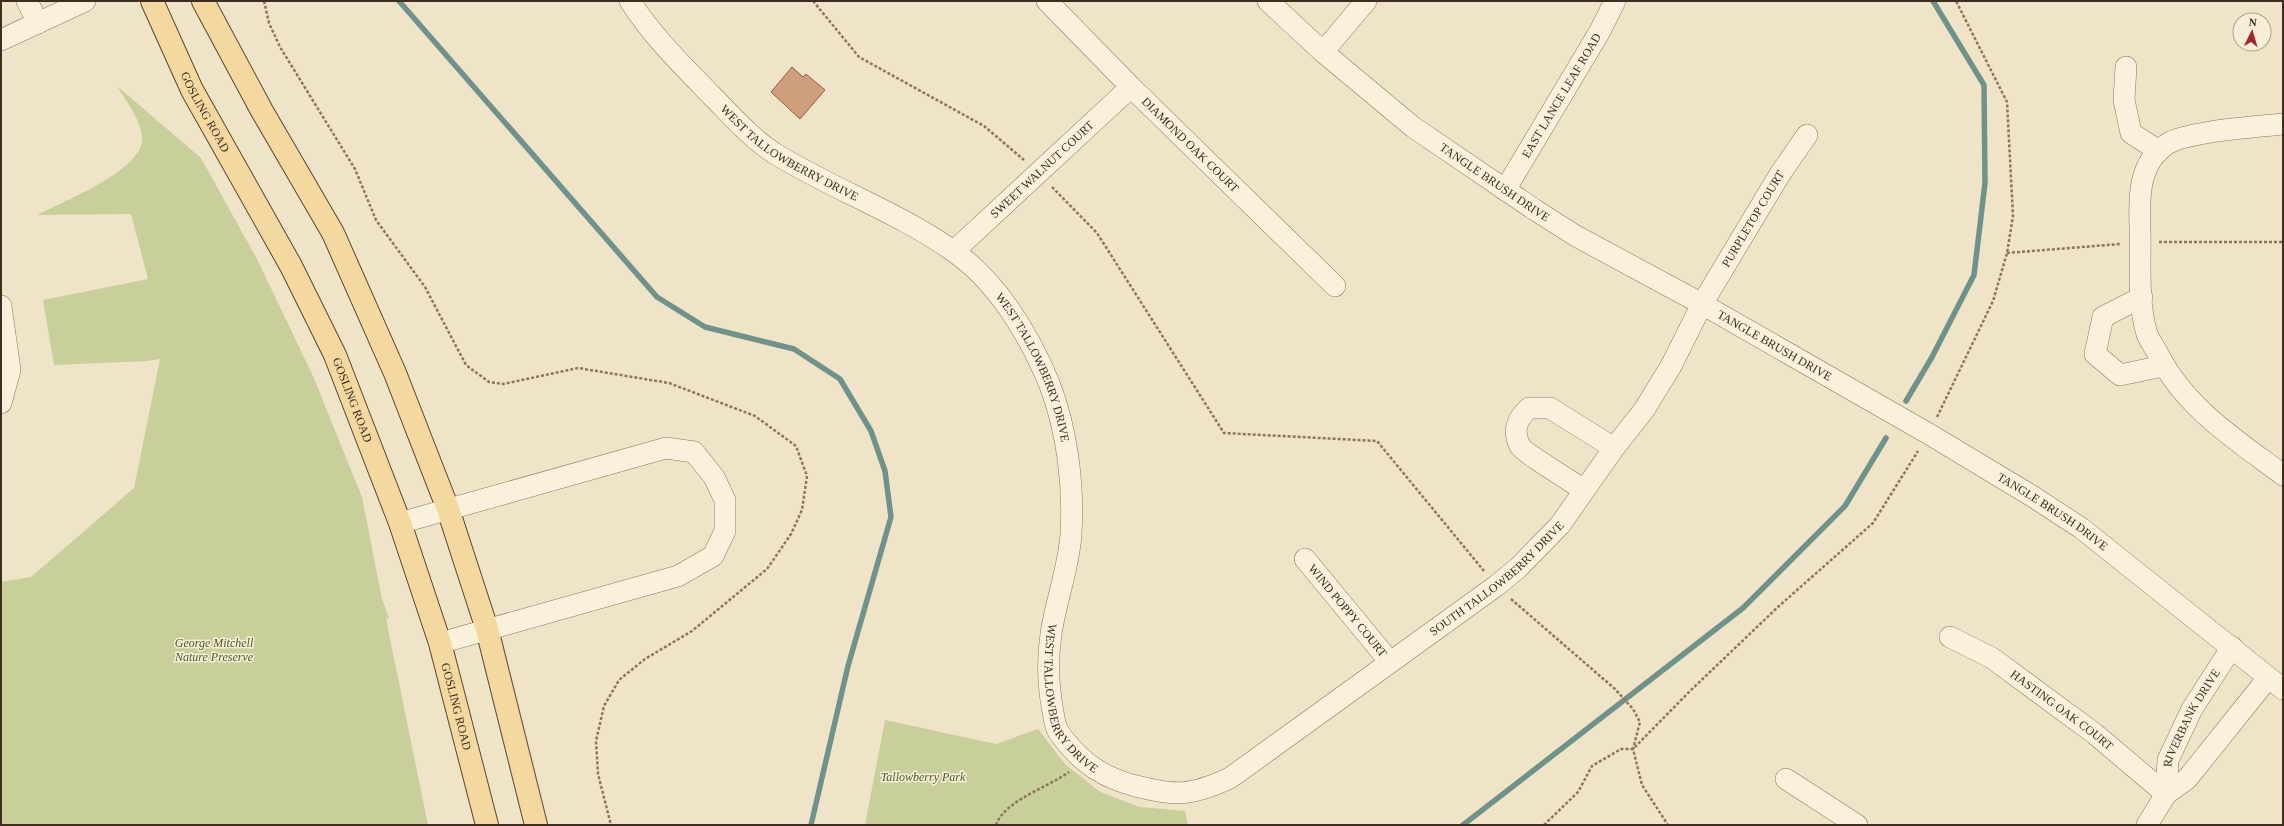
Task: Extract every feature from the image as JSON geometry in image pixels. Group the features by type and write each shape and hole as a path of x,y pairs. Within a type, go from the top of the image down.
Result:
{"main road":[{"name":"GOSLING ROAD","path":"152,1 192,90 291,266 335,355 400,523 440,643 487,825"},
{"path":"203,1 259,105 333,233 395,373 448,509 487,629 536,825"}],"street":[{"path":"27,1 38,23"},
{"path":"1,40 85,1"},
{"name":"WEST TALLOWBERRY DRIVE","path":"630,1 651,30 700,84 738,123 772,152 842,191 901,220 954,251 974,268 1006,305 1033,350 1049,384 1059,416 1067,451 1071,493 1071,536 1051,632 1047,668 1049,692 1057,729 1084,762 1111,779 1167,794 1188,793 1208,788 1218,783"},
{"name":"DIAMOND OAK COURT","path":"1047,1 1131,87 1335,286"},
{"path":"1323,52 1366,1"},
{"name":"EAST LANCE LEAF ROAD","path":"1506,190 1600,31 1615,1"},
{"name":"TANGLE BRUSH DRIVE","path":"1275,3 1323,52 1413,127 1576,236 1702,304 1929,434 2081,528 2276,683"},
{"path":"2126,66 2124,100 2131,133 2159,151"},
{"name":"SWEET WALNUT COURT","path":"954,251 1131,87"},
{"path":"2283,124 2197,135 2168,143 2152,157 2143,177 2139,199 2142,297 2147,334 2164,366 2188,399 2217,425 2283,475"},
{"name":"PURPLETOP COURT","path":"1702,304 1780,174 1807,135"},
{"path":"2142,297 2103,317 2095,354 2120,375 2164,366"},
{"name":"SOUTH TALLOWBERRY DRIVE","path":"1218,783 1230,778 1496,586 1518,568 1560,525 1614,448 1644,410 1670,366 1702,304"},
{"path":"1,306 10,370 1,403"},
{"path":"1584,490 1521,447 1515,430 1519,417 1529,408 1550,408 1614,448"},
{"path":"400,523 666,448 694,452 714,477 725,500 725,531 713,556 678,576 440,643"},
{"name":"WIND POPPY COURT","path":"1305,559 1390,662"},
{"name":"HASTING OAK COURT","path":"1950,637 1992,658 2095,734 2166,794"},
{"name":"RIVERBANK DRIVE","path":"2166,794 2168,760 2192,709 2232,647"},
{"name":"RIVERBANK DRIVE","path":"2147,825 2166,794 2187,778 2276,683"},
{"path":"1786,779 1857,825"}],"path":[{"path":"264,1 269,23 280,46 355,169 376,220 425,287 466,365 489,382 503,384 578,368 669,383 755,416 796,446 808,476 802,510 791,534 767,569 692,631 645,659 619,680 604,706 596,741 598,774 611,825"},
{"path":"813,1 859,57 984,126 1038,173 1097,233 1224,433 1377,441 1496,586 1616,689 1633,709 1640,722 1633,749 1642,785 1668,825"},
{"path":"1544,825 1578,792 1592,766 1621,750 1633,749 1779,606 1873,523 1929,434 1993,301 2007,254 2013,216 2007,102 1956,1"},
{"path":"996,825 999,816 1016,802 1053,784 1084,762"}],"green space":[{"name":"George Mitchell Nature Preserve","path":"117,86 201,158 257,259 313,376 362,497 382,599 389,618 386,619 428,825 1,825 1,582 31,577 134,488 160,359 148,361 54,365 43,300 148,279 131,214 37,215 99,184 130,162 139,150 142,138 139,124 133,111"},
{"name":"Tallowberry Park","path":"885,720 996,744 1038,729 1065,764 1100,792 1140,807 1185,811 1188,825 865,825"}],"building":[{"path":"792,67 803,77 806,74 825,90 800,119 771,92"}],"waterway":[{"path":"399,1 657,297 705,327 794,349 840,379 871,431 885,471 891,517 848,666 811,825"},
{"path":"1906,401 1932,357 1974,275 1985,183 1984,85 1933,1"},
{"path":"1463,825 1743,608 1845,506 1886,438"}]}
